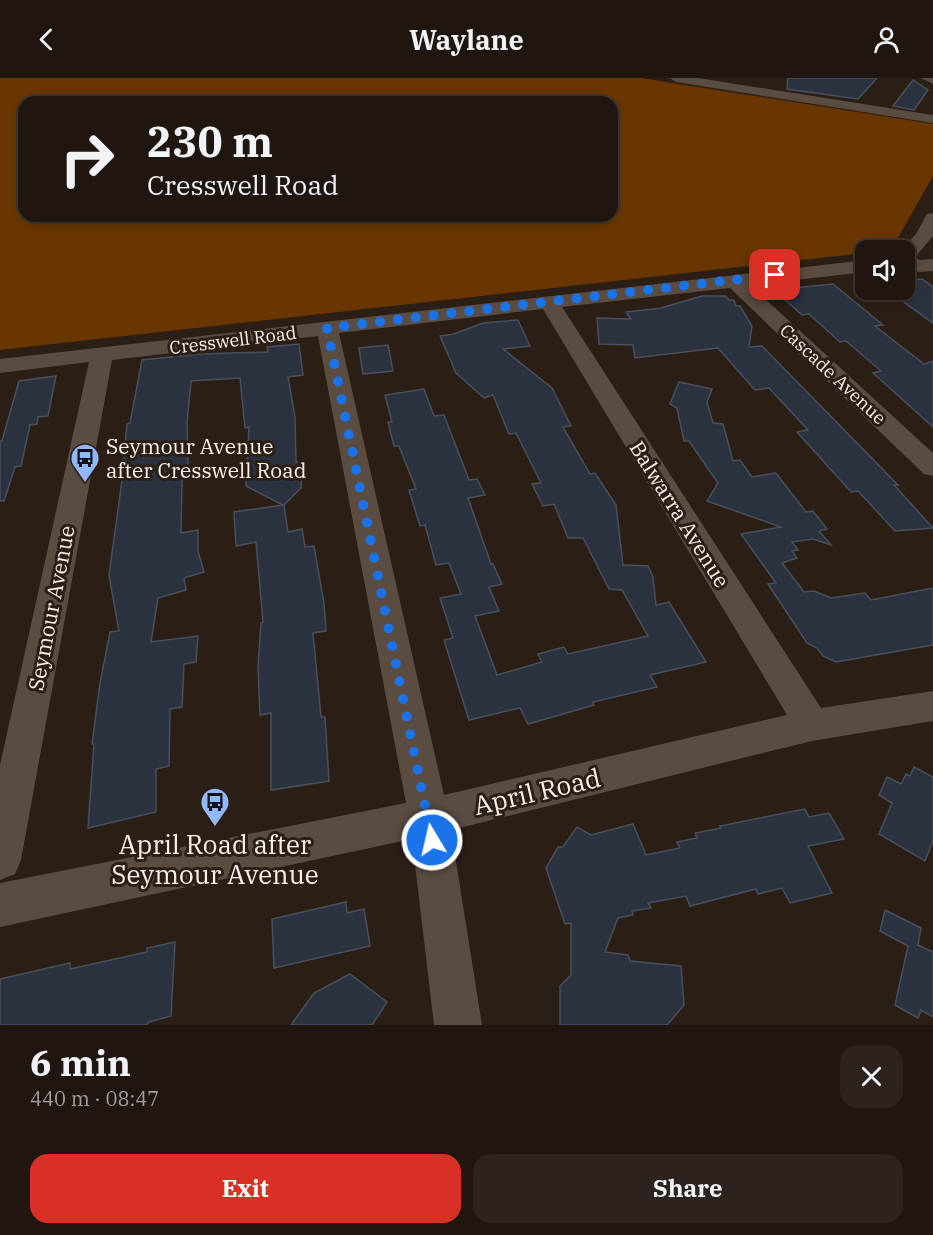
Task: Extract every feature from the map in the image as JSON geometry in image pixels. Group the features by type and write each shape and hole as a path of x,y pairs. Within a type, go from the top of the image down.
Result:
{"street":[{"path":"676,78 933,119"},
{"path":"927,78 933,79"},
{"name":"Cresswell Road","path":"0,366 855,266"},
{"name":"Cascade Avenue","path":"733,280 933,468"},
{"name":"Balwarra Avenue","path":"549,303 812,725"},
{"path":"327,328 429,817 458,1025"},
{"name":"Seymour Avenue","path":"0,860 102,355"},
{"name":"April Road","path":"0,904 429,817 812,725 933,706"}],"shaded area":[{"path":"0,78 641,78 933,124 933,176 897,240 855,240 855,254 0,350"}],"building":[{"path":"788,78 877,78 858,99 787,89"},
{"path":"913,80 928,90 914,110 893,106"},
{"path":"922,279 933,287 933,323 901,300 915,300 915,280"},
{"path":"833,284 883,325 875,326 924,364 933,361 933,427 873,373 881,371 846,341 840,342 809,314 802,315 774,290"},
{"path":"702,296 726,296 729,300 734,300 736,306 740,306 752,326 749,347 762,346 898,485 894,485 933,528 895,531 858,491 851,492 797,432 808,430 769,388 755,390 718,348 635,358 633,345 599,344 597,318 631,319 626,312 661,308"},
{"path":"518,320 530,346 503,349 552,388 571,426 563,427 590,474 595,473 616,505 623,565 648,566 653,577 656,605 669,602 706,662 650,675 657,687 593,702 594,705 528,724 520,708 469,720 444,640 453,638 440,598 461,594 449,563 436,565 425,525 420,526 409,490 416,489 399,446 394,446 388,422 392,422 385,395 424,389 434,416 444,415 469,480 477,479 485,495 468,498 491,564 502,584 489,587 499,611 475,616 497,675 542,662 538,654 564,647 568,654 648,636 622,590 609,589 583,538 568,538 554,504 543,506 532,484 541,483 516,433 509,434 493,395 484,398 456,373 440,336 454,334 483,323"},
{"path":"299,344 303,375 288,377 295,417 296,462 300,462 302,476 301,488 284,505 288,532 302,529 305,547 314,546 324,603 326,631 313,633 321,717 325,717 329,781 271,790 271,713 260,715 258,667 261,623 263,622 256,542 236,546 234,512 283,505 246,486 249,427 245,428 240,378 191,381 187,423 188,464 184,465 182,482 181,533 198,530 198,551 204,572 184,578 186,590 158,598 151,642 198,636 196,662 184,664 182,707 170,709 169,766 156,769 156,812 88,828 94,744 92,744 100,683 110,632 119,631 109,575 123,473 127,424 130,423 142,360 200,354 268,352 267,347"},
{"path":"388,345 393,371 363,374 359,348"},
{"path":"56,376 48,416 38,417 37,424 30,425 21,466 15,467 4,501 0,501 0,441 2,441 19,381"},
{"path":"679,382 712,389 707,402 713,423 723,424 733,461 740,460 752,477 776,473 806,512 813,511 827,529 819,531 831,545 813,539 792,542 798,550 792,551 797,558 782,563 804,592 814,591 831,598 865,593 871,600 933,588 933,645 836,662 823,656 817,648 807,643 768,584 776,583 741,534 781,527 707,501 718,483 689,441 684,441 677,408 670,404"},
{"path":"914,767 933,777 933,841 925,861 879,834 892,803 879,795 887,777 901,784 906,774 910,776"},
{"path":"805,809 809,817 829,813 844,839 808,846 832,893 790,903 782,888 758,894 756,889 690,906 686,896 648,903 651,908 632,911 633,915 618,918 605,952 628,955 630,961 681,966 684,1005 667,1025 560,1025 560,986 571,975 571,923 565,924 546,868 558,847 563,847 577,827 591,835 633,824 646,855 680,848 677,842 697,838 695,833"},
{"path":"346,902 347,913 364,909 370,946 274,968 272,919"},
{"path":"885,910 921,928 918,945 933,952 933,1017 921,1010 918,1018 895,1005 908,946 880,931"},
{"path":"175,942 171,1016 149,1022 146,1025 0,1025 0,979 70,963 70,969 147,952 147,948"},
{"path":"350,974 387,1002 372,1025 291,1025 314,993"}],"place":[{"name":"Seymour Avenue after Cresswell Road","path":"85,484"},
{"name":"April Road after Seymour Avenue","path":"215,828"}],"route":[{"path":"432,840 327,328 775,275"}]}
